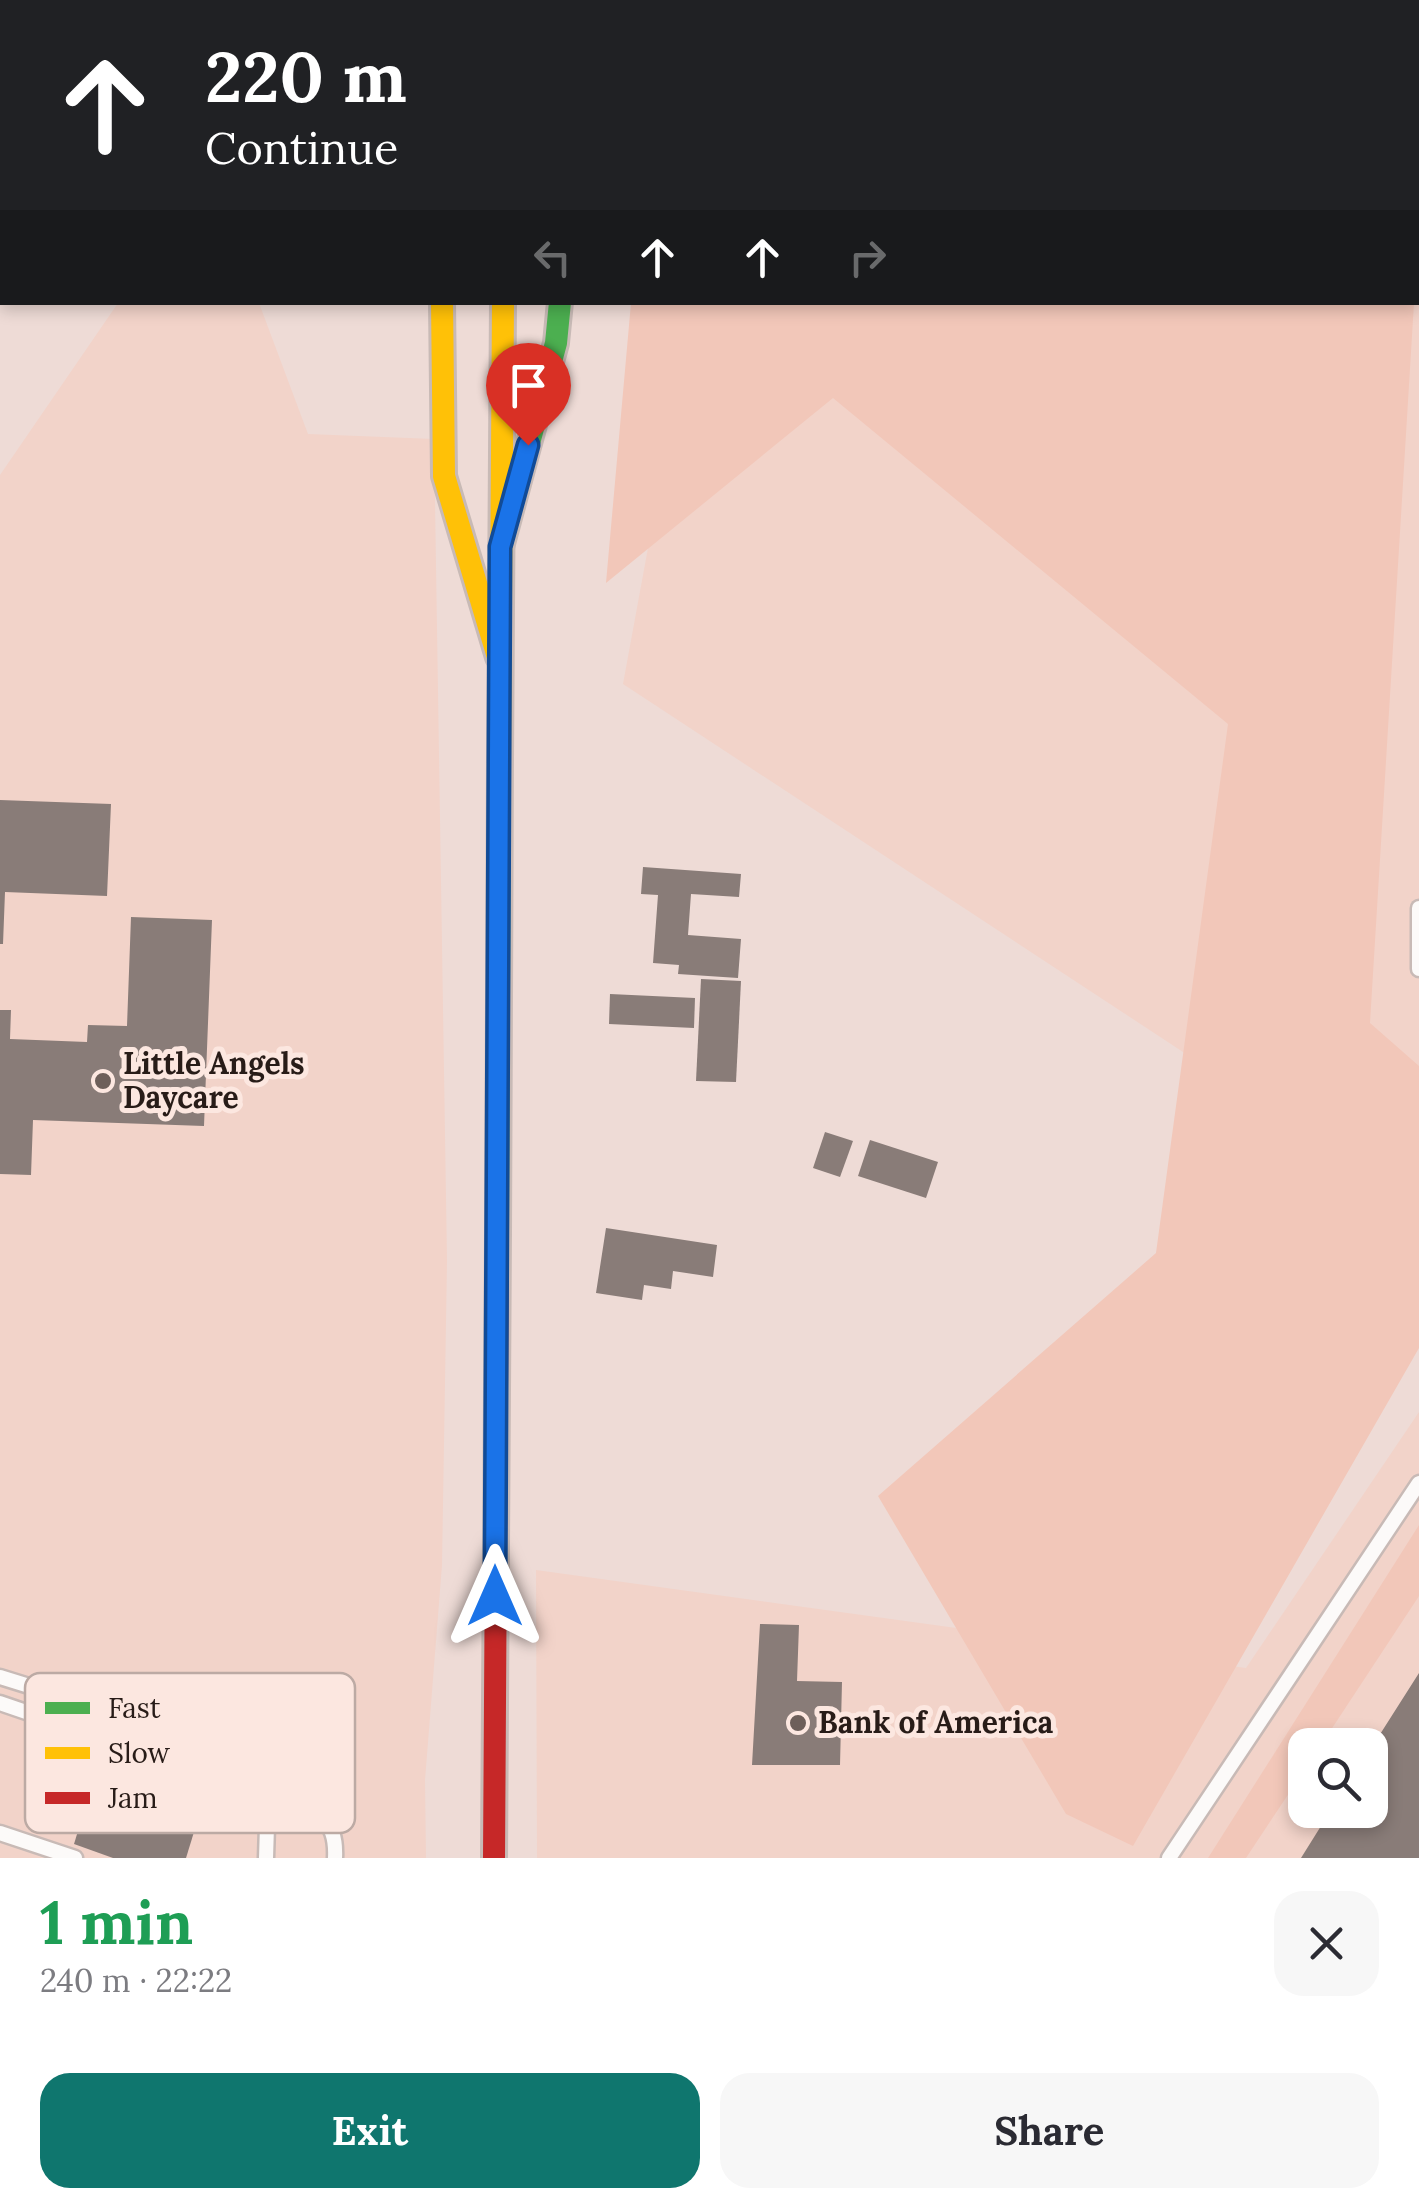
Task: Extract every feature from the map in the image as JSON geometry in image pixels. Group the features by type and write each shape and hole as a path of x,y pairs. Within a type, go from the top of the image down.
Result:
{"main road":[{"path":"442,305 444,476 498,656"},
{"path":"494,1858 503,305"},
{"path":"500,547 556,343 560,305"}],"lane":[{"path":"1419,908 1419,970"},
{"path":"1169,1858 1419,1483"},
{"path":"0,1677 25,1685"},
{"path":"0,1703 25,1711"},
{"path":"0,1833 75,1858"},
{"path":"266,1858 267,1833"},
{"path":"333,1833 335,1858"}],"shaded area":[{"path":"117,305 260,305 308,434 434,439 447,1261 442,1565 425,1780 426,1858 0,1858 0,475"},
{"path":"631,305 1414,305 1370,1023 1419,1066 1419,1348 1133,1846 1066,1814 878,1496 1156,1253 1228,724 833,398 606,583"},
{"path":"693,305 1419,305 1419,1207 623,684"},
{"path":"1419,1412 1419,1858 537,1858 536,1570 1246,1668"},
{"path":"1419,1525 1419,1596 1332,1728 1290,1728"},
{"path":"1288,1732 1288,1795 1246,1858 1208,1858"}],"building":[{"path":"0,800 111,804 107,896 5,892 3,944 0,944"},
{"path":"643,867 741,874 739,897 691,894 688,935 741,939 738,978 678,974 679,965 653,963 658,895 641,894"},
{"name":"Little Angels Daycare","path":"131,917 212,920 204,1126 33,1120 31,1175 0,1174 0,1010 11,1010 10,1039 87,1042 88,1025 127,1026"},
{"path":"701,979 741,981 736,1082 696,1081"},
{"path":"610,994 695,998 694,1028 609,1024"},
{"path":"825,1132 853,1141 840,1177 813,1168"},
{"path":"870,1140 938,1162 926,1198 858,1176"},
{"path":"606,1228 717,1245 713,1277 673,1271 671,1289 644,1285 642,1300 596,1293"},
{"name":"Bank of America","path":"760,1624 799,1625 797,1681 842,1682 840,1765 752,1765"},
{"path":"1419,1673 1419,1858 1301,1858 1320,1828 1388,1828 1388,1728 1384,1728"},
{"path":"77,1833 194,1833 186,1858 113,1858 74,1844"}],"traffic: fast":[{"path":"501,547 556,343 560,305"},
{"path":"498,1233 500,759"}],"traffic: slow":[{"path":"442,305 444,476 498,657"},
{"path":"500,759 503,305"}],"traffic: jam":[{"path":"494,1858 498,1233"}],"place":[{"name":"Little Angels Daycare","path":"103,1081"},
{"name":"Bank of America","path":"798,1723"}],"route":[{"path":"495,1596 500,547 528,445"}]}
